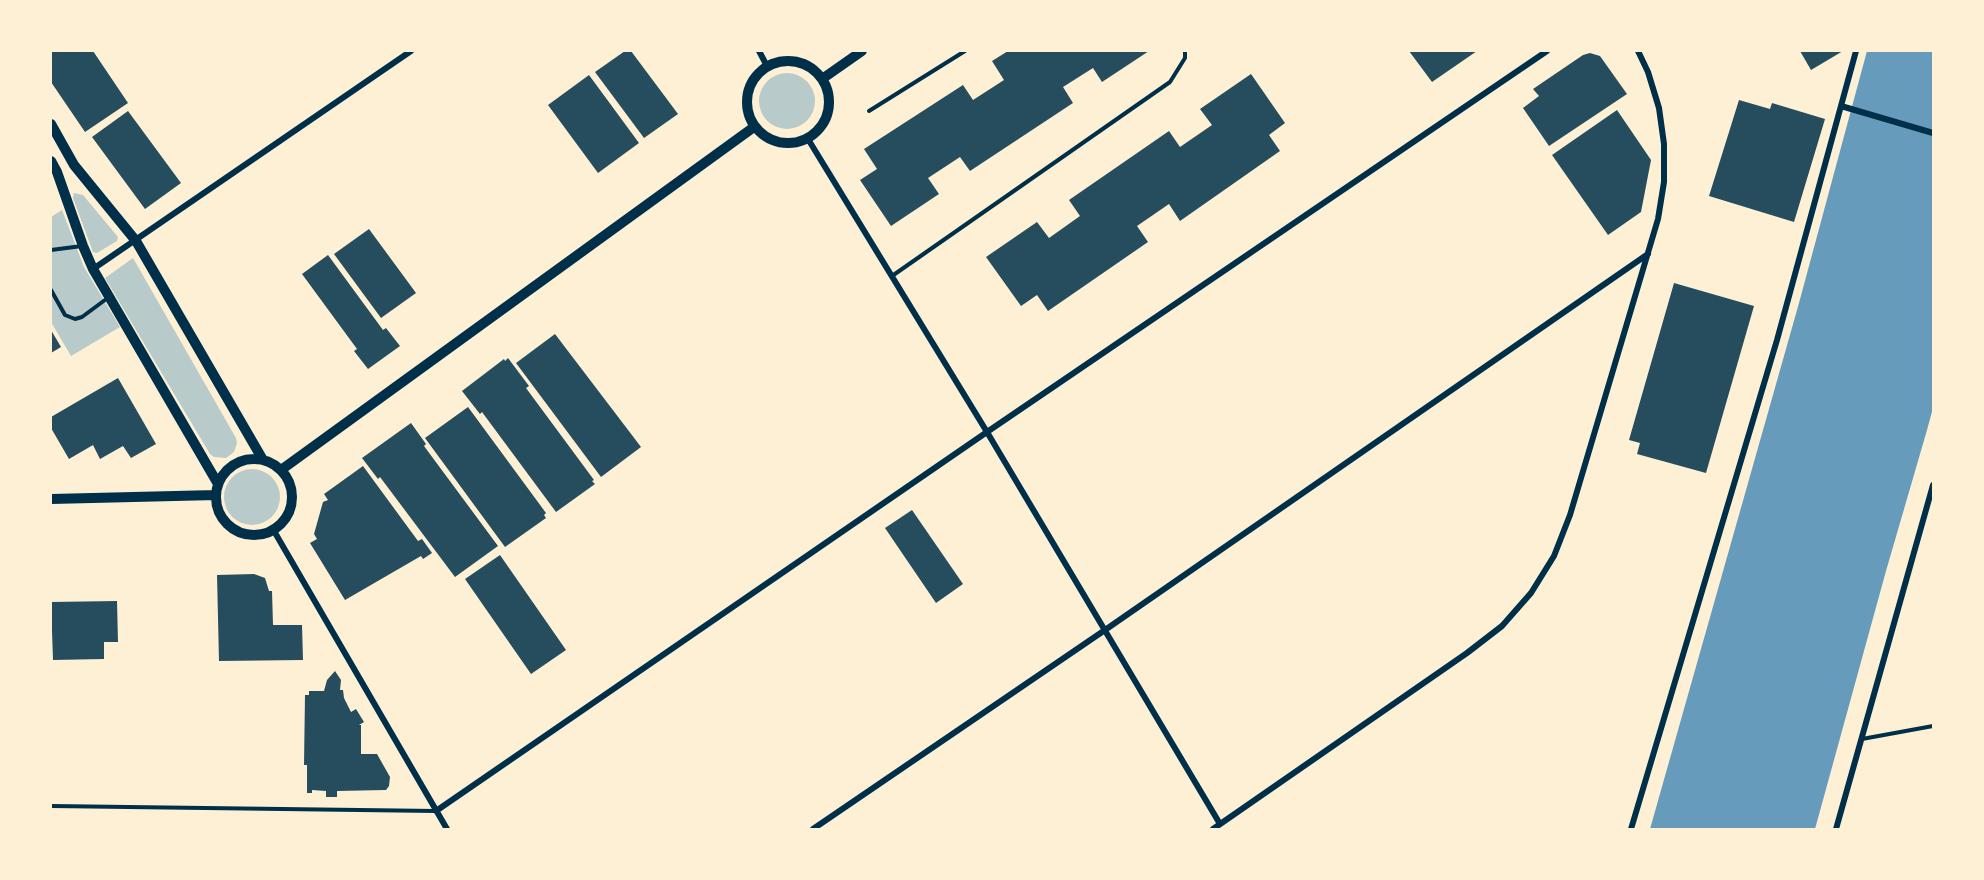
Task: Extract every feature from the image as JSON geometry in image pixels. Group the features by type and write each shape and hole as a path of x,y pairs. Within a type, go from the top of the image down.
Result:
{"street":[{"path":"93,269 411,51"},
{"path":"759,51 768,66"},
{"path":"822,79 862,51"},
{"path":"436,811 1547,51"},
{"path":"1213,829 1467,653 1502,626 1531,593 1554,556 1570,515 1658,219 1664,182 1664,144 1659,108 1648,72 1638,51"},
{"path":"1631,829 1777,340 1856,51"},
{"path":"779,62 797,63 813,70 822,79 829,100 828,112 824,123 808,139 785,143 763,135 754,127 746,105 751,83 758,73 779,62"},
{"path":"1841,106 1933,133"},
{"path":"51,124 74,165 136,241 263,460"},
{"path":"281,470 754,127"},
{"path":"808,139 987,432 1220,824"},
{"path":"51,161 93,269 217,489 220,515 234,530 254,536 274,531 282,525 292,507 292,487 281,470 263,460 241,461 231,466 217,489"},
{"path":"813,829 1648,254"},
{"path":"1836,829 1933,485"},
{"path":"51,499 217,489"},
{"path":"274,531 447,829"}],"lane":[{"path":"869,111 965,51"},
{"path":"892,276 1170,82 1185,58 1185,51"},
{"path":"51,250 83,246"},
{"path":"51,290 65,315 75,318 82,317 109,297"},
{"path":"1862,739 1933,726"},
{"path":"51,806 436,811"}],"shaded area":[{"path":"787,73 798,75 807,81 813,90 815,101 813,112 807,121 798,127 787,129 776,127 767,121 761,112 759,101 761,90 767,81 776,75"},
{"path":"74,193 83,195 118,237 117,241 97,253 93,252 73,198"},
{"path":"62,210 84,267 120,327 71,356 51,322 51,217"},
{"path":"133,258 236,438 234,452 226,458 214,457 210,454 105,278"},
{"path":"252,469 263,471 272,477 278,486 280,497 278,508 272,517 263,523 252,525 241,523 232,517 226,508 224,497 226,486 232,477 241,471"}],"water":[{"path":"1867,51 1933,51 1933,408 1927,430 1815,829 1650,829 1799,303"}],"building":[{"path":"51,51 93,51 128,103 85,132 51,82"},
{"path":"625,51 631,51 678,114 644,138 595,72"},
{"path":"1008,51 1149,51 1102,82 1093,68 1063,87 1073,103 970,171 960,157 928,178 939,194 891,226 860,180 877,169 864,149 963,85 973,100 1004,80 992,61"},
{"path":"1409,51 1477,51 1432,82"},
{"path":"1800,51 1843,51 1811,70"},
{"path":"1590,53 1600,56 1627,94 1549,146 1523,108 1539,96 1533,89 1583,55"},
{"path":"1251,74 1285,123 1269,135 1280,151 1180,221 1169,204 1137,226 1148,242 1048,311 1037,295 1021,306 986,257 1037,222 1049,238 1080,216 1069,200 1169,131 1180,147 1212,125 1200,109"},
{"path":"589,75 639,143 598,173 548,105"},
{"path":"1739,100 1770,109 1772,103 1825,119 1794,222 1709,196"},
{"path":"1617,110 1651,160 1641,212 1608,235 1552,155"},
{"path":"128,111 181,183 145,209 92,137"},
{"path":"369,229 416,293 381,318 334,254"},
{"path":"328,255 383,330 386,328 400,346 368,369 354,351 357,349 302,274"},
{"path":"1674,283 1754,306 1706,473 1637,454 1640,443 1629,440"},
{"path":"51,330 61,347 51,353"},
{"path":"555,334 641,447 601,477 516,363"},
{"path":"508,358 529,386 526,388 594,480 592,481 595,484 556,512 482,412 480,414 462,391"},
{"path":"118,378 156,444 131,458 123,446 100,459 93,445 69,459 51,428 51,417"},
{"path":"468,407 546,513 544,515 546,518 505,547 425,438"},
{"path":"411,423 426,444 424,446 498,546 455,577 380,477 378,479 362,458"},
{"path":"363,466 418,541 422,539 432,553 423,559 421,556 345,600 310,543 317,539 314,534 323,502 328,500 324,494"},
{"path":"912,510 963,584 936,603 885,528"},
{"path":"500,555 566,650 531,674 465,579"},
{"path":"254,574 265,578 269,591 272,591 273,625 302,625 303,660 219,661 217,575"},
{"path":"117,601 118,642 104,642 104,659 53,660 51,602"},
{"path":"335,671 341,680 340,690 343,690 351,712 356,709 364,722 359,725 361,725 361,754 377,754 390,777 386,790 337,791 337,797 326,797 326,791 312,790 312,793 307,793 307,765 304,765 305,695 309,695 309,691 324,691 327,680"}]}
